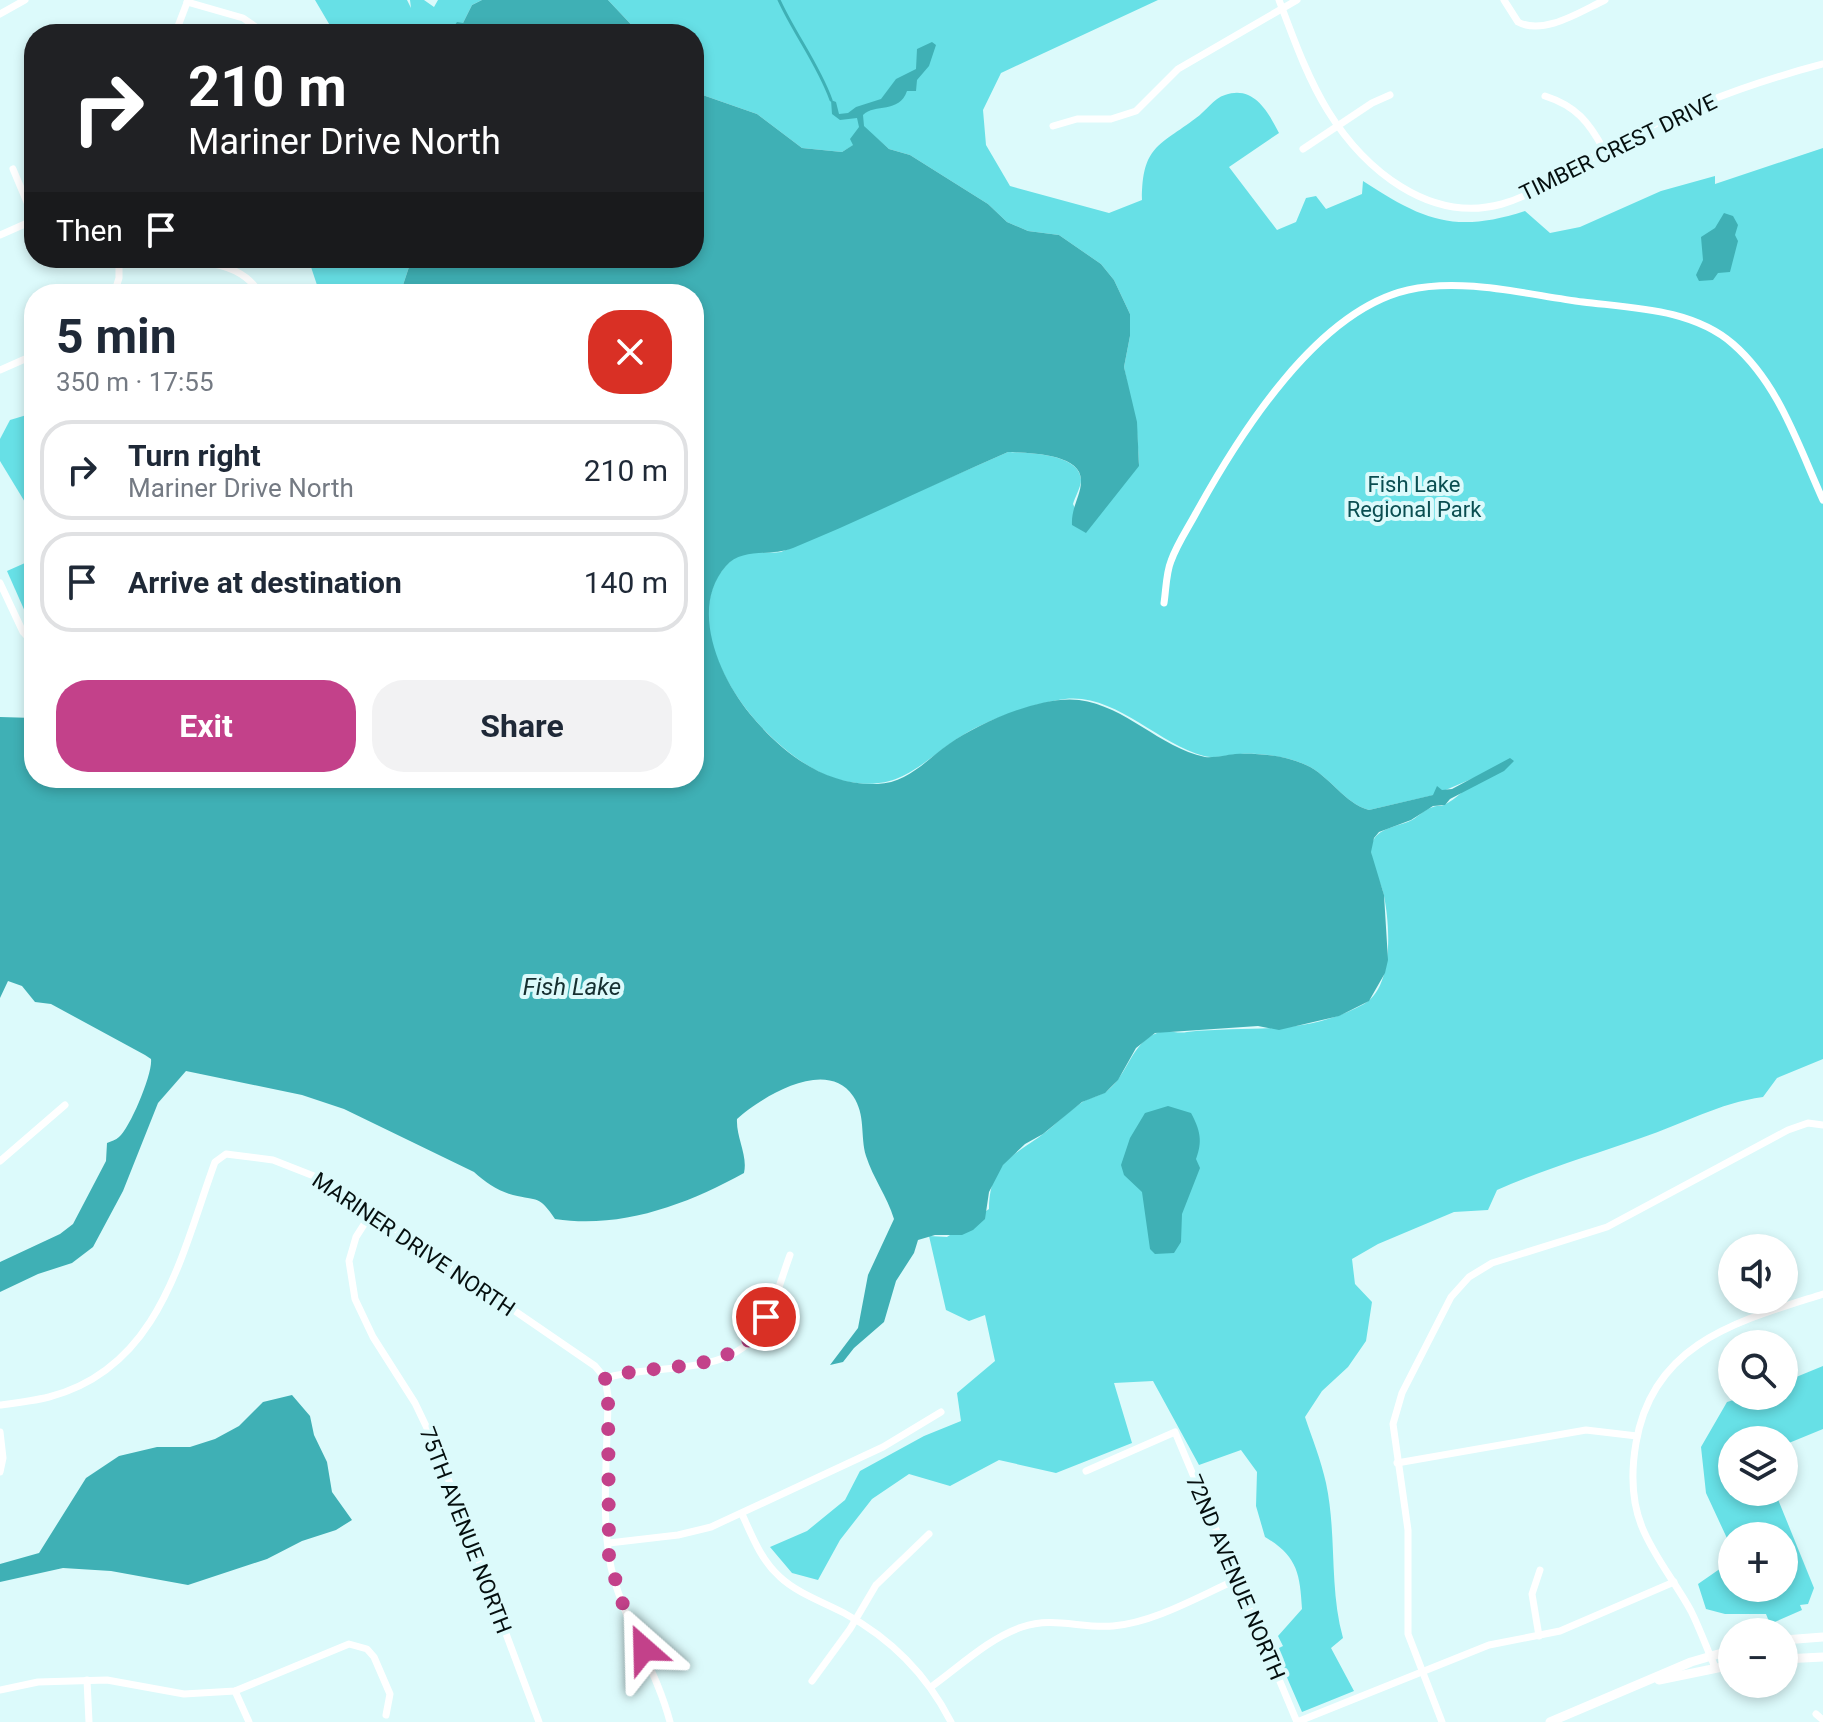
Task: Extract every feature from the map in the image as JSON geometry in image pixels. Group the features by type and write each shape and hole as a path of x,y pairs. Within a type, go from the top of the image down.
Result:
{"street":[{"path":"0,14 25,0"},
{"path":"1053,126 1077,119 1111,119 1128,115 1147,102 1178,69 1280,3 1297,0"},
{"path":"1504,0 1518,22 1533,27 1545,26 1605,0"},
{"path":"179,24 188,1 243,18 252,24"},
{"name":"TIMBER CREST DRIVE","path":"1280,3 1317,92 1363,158 1405,190 1453,207 1486,206 1519,197 1604,150 1744,87 1823,64"},
{"path":"1303,149 1372,103 1390,95"},
{"path":"1545,96 1574,108 1585,119 1604,150"},
{"path":"13,169 24,196"},
{"path":"0,235 24,224"},
{"path":"233,268 246,275 253,284"},
{"path":"1164,603 1170,563 1188,528 1239,440 1279,386 1326,337 1355,313 1388,296 1425,287 1460,287 1661,312 1708,328 1726,338 1748,358 1772,389 1823,500"},
{"path":"0,370 24,359"},
{"path":"1,587 24,633"},
{"path":"0,1161 65,1105"},
{"path":"1442,1722 1408,1634 1408,1530 1393,1436 1397,1404 1451,1297 1469,1277 1492,1263 1607,1227 1788,1130 1808,1123 1823,1125"},
{"name":"MARINER DRIVE NORTH","path":"0,1405 50,1397 73,1388 96,1376 134,1345 162,1306 215,1162 222,1155 273,1160 300,1169 344,1192 595,1366 605,1378"},
{"name":"75TH AVENUE NORTH","path":"372,1212 356,1237 349,1261 355,1299 373,1337 415,1403 437,1449 539,1722"},
{"path":"670,1722 655,1673 614,1580 609,1543 608,1396 605,1378 620,1373 710,1361 739,1350 759,1330 790,1255"},
{"path":"1715,1667 1692,1612 1647,1539 1634,1499 1633,1469 1637,1436 1650,1397 1662,1377 1683,1355 1737,1323 1823,1294"},
{"path":"609,1543 678,1535 711,1527 883,1447 941,1412"},
{"path":"1397,1463 1586,1430 1637,1436"},
{"path":"0,1432 3,1458 0,1472"},
{"name":"72ND AVENUE NORTH","path":"1086,1471 1175,1432 1297,1722"},
{"path":"742,1514 758,1550 780,1578 856,1620 896,1649 931,1687 951,1722"},
{"path":"812,1681 856,1620 876,1585 929,1534"},
{"path":"1539,1636 1532,1594 1540,1570"},
{"path":"931,1687 1001,1636 1020,1627 1059,1621 1097,1627 1135,1622 1238,1579"},
{"path":"1297,1722 1489,1645 1572,1627 1674,1582"},
{"path":"1798,1639 1823,1637"},
{"path":"0,1690 38,1682 87,1680 118,1682 184,1694 235,1691 338,1647 358,1645 374,1657 390,1694 386,1715"},
{"path":"1550,1722 1718,1654"},
{"path":"1798,1658 1823,1657"},
{"path":"1640,1685 1718,1667"},
{"path":"87,1680 89,1722"},
{"path":"235,1691 249,1722"}],"green space":[{"path":"315,0 407,0 411,8 410,0 424,0 434,7 438,0 482,0 472,5 462,24 329,24"},
{"name":"Fish Lake Regional Park","path":"608,0 1158,0 1001,73 983,110 986,145 1010,186 1109,213 1142,200 1145,168 1155,149 1217,99 1235,93 1259,102 1279,133 1229,167 1277,230 1296,222 1306,198 1316,196 1326,209 1362,194 1363,181 1422,214 1458,222 1478,222 1525,211 1550,233 1580,227 1661,191 1715,176 1715,184 1823,148 1823,1059 1777,1078 1763,1097 1716,1109 1515,1182 1497,1190 1488,1210 1454,1212 1378,1244 1352,1259 1355,1284 1372,1302 1366,1341 1348,1367 1322,1391 1305,1417 1322,1466 1329,1502 1336,1600 1343,1638 1331,1648 1354,1691 1302,1712 1275,1650 1283,1646 1278,1636 1302,1609 1300,1585 1290,1559 1265,1537 1256,1506 1257,1472 1241,1450 1199,1465 1153,1381 1114,1383 1132,1443 1056,1473 999,1460 950,1486 909,1474 872,1499 840,1540 818,1580 792,1573 770,1547 807,1531 845,1500 860,1471 924,1436 961,1421 957,1393 995,1361 985,1315 969,1321 946,1310 929,1236 947,1237 989,1209 994,1180 1006,1161 1079,1104 1107,1091 1141,1044 1157,1033 1299,1026 1342,1014 1374,996 1385,970 1388,938 1383,890 1372,861 1373,842 1386,829 1448,803 1476,777 1434,795 1369,810 1352,802 1322,775 1299,762 1256,754 1204,756 1170,741 1119,711 1083,699 1042,703 989,721 952,742 911,772 882,783 844,781 818,771 791,754 766,732 743,705 725,676 713,645 708,615 713,587 724,568 745,554 781,552 1008,452 1051,456 1072,464 1081,480 1073,504 1086,532 1139,463 1137,432 1124,367 1130,336 1130,314 1114,280 1101,264 1059,235 1028,231 1007,222 988,204 910,155 889,149 872,134 842,152 802,148 757,114 704,95 704,24 631,24"},
{"path":"311,268 409,268 403,284 317,284"},
{"path":"24,416 24,501 0,461 0,439 10,420"},
{"path":"24,563 24,609 7,571"},
{"path":"1823,1366 1823,1429 1798,1439 1798,1426 1718,1426 1718,1506 1781,1506 1787,1522 1719,1522 1706,1493 1701,1447 1722,1410 1798,1410 1798,1376"},
{"path":"1798,1549 1814,1588 1808,1604 1800,1605 1802,1610 1784,1618 1768,1618 1766,1614 1725,1614 1706,1609 1698,1584 1718,1570 1718,1602 1798,1602"}],"water":[{"path":"482,0 608,0 631,24 456,24 463,23 472,5"},
{"name":"Fish Lake","path":"932,42 936,45 929,66 917,80 916,91 907,91 893,106 868,111 863,115 864,126 889,149 910,155 988,204 1007,222 1028,231 1059,235 1101,264 1114,280 1130,314 1130,336 1124,367 1137,422 1139,466 1086,533 1072,525 1081,481 1073,465 1052,456 1008,452 793,548 740,556 726,566 715,583 710,602 712,642 728,681 750,714 791,754 822,773 858,783 877,784 898,780 977,728 1011,712 1064,700 1079,700 1112,710 1173,745 1205,757 1252,754 1298,762 1322,775 1352,802 1369,810 1433,795 1437,786 1442,790 1452,789 1510,758 1514,761 1504,771 1450,799 1445,805 1433,806 1411,820 1379,832 1374,838 1371,852 1384,895 1388,960 1385,973 1369,1001 1339,1016 1279,1030 1258,1026 1155,1033 1136,1048 1118,1080 1105,1093 1082,1102 1043,1134 1025,1144 1003,1165 989,1192 985,1219 973,1230 962,1235 935,1235 918,1240 914,1253 896,1281 884,1322 843,1362 830,1365 858,1328 868,1275 894,1219 866,1156 857,1103 841,1085 827,1080 794,1085 762,1101 737,1119 744,1173 699,1195 652,1212 604,1221 580,1221 555,1219 537,1200 502,1191 474,1172 344,1109 302,1095 186,1071 158,1103 123,1191 93,1247 72,1263 38,1274 0,1292 0,1262 60,1234 73,1224 106,1161 107,1143 124,1132 134,1112 145,1087 151,1059 51,1004 35,1002 22,986 8,981 0,998 0,717 24,718 24,788 704,788 704,284 403,284 409,268 704,268 704,95 757,114 802,148 842,152 853,145 850,139 859,127 857,118 840,120 832,114 831,100 836,102 839,114 881,99 896,79 916,69 917,49"},
{"path":"1724,213 1733,216 1738,225 1735,235 1738,241 1730,272 1718,273 1713,280 1699,281 1696,275 1703,260 1701,237 1715,228"},
{"path":"1168,1106 1191,1113 1200,1136 1196,1159 1200,1168 1182,1214 1181,1242 1174,1253 1155,1254 1150,1249 1142,1192 1124,1175 1121,1165 1130,1138 1145,1113"},
{"path":"292,1395 310,1416 314,1435 327,1462 332,1492 352,1520 336,1530 302,1541 267,1559 188,1585 111,1571 63,1568 0,1582 0,1564 39,1553 86,1478 119,1456 157,1447 190,1447 215,1439 239,1426 263,1402"}],"waterway":[{"path":"779,0 831,100"}],"route":[{"path":"644,1649 622,1602 609,1558 608,1396 605,1378 726,1357 751,1341 766,1317"}]}
